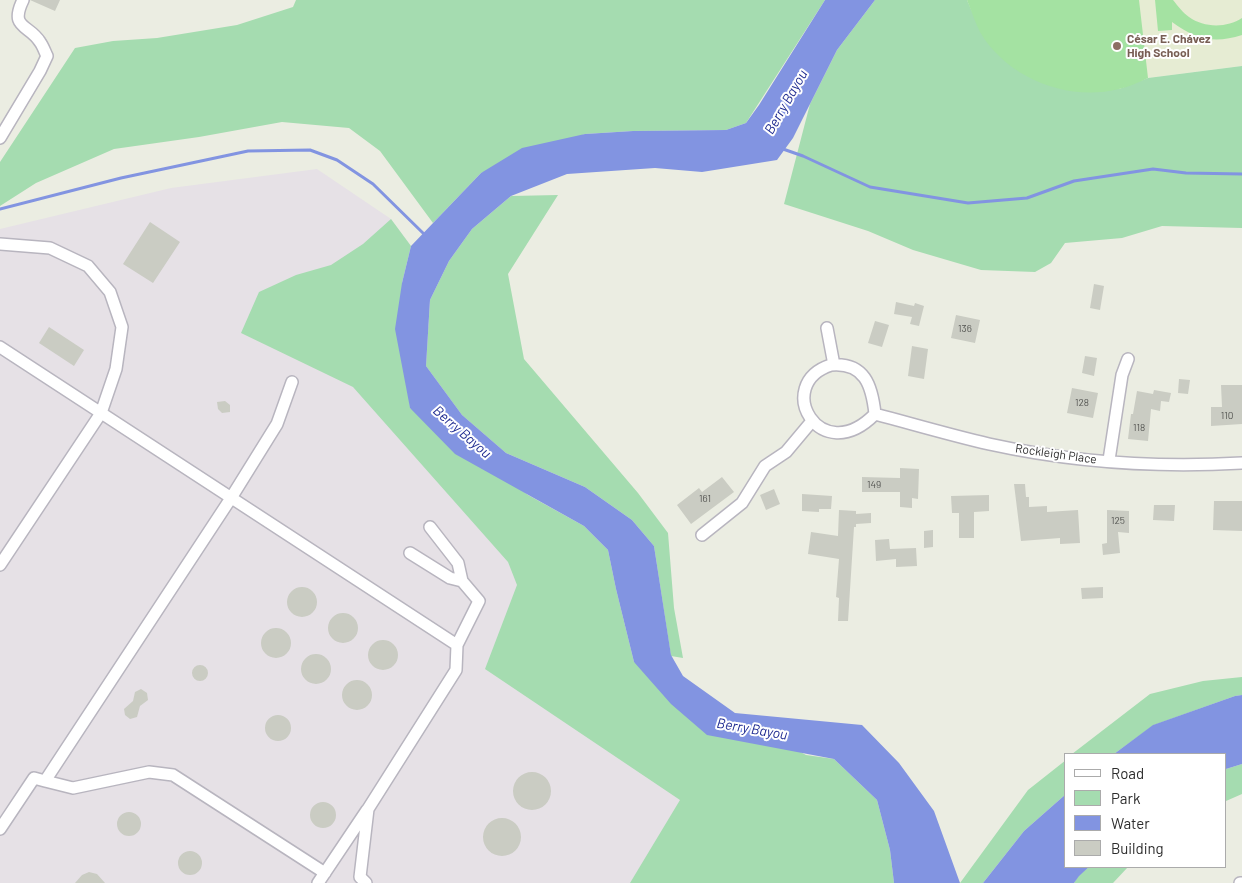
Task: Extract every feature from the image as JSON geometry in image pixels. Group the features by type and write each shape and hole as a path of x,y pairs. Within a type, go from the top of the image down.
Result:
{"street":[{"path":"0,138 47,56 40,40 24,28 18,18 23,0"},
{"path":"0,244 50,248 88,266 110,292 122,327 116,369 101,413 0,565"},
{"path":"827,328 834,365"},
{"path":"0,347 457,645"},
{"path":"1109,460 1122,375 1128,359"},
{"path":"834,365 851,367 862,374 870,385 875,414 861,424 840,433 826,431 812,421 806,410 804,402 806,387 819,371 834,365"},
{"path":"45,781 231,498 277,424 292,382"},
{"name":"Rockleigh Place","path":"875,414 989,444 1047,454 1174,466 1242,463"},
{"path":"702,534 742,503 765,466 786,452 812,421"},
{"path":"0,829 34,778 73,788 149,772 173,775 322,878 456,670 457,645 479,601 462,581 458,563 430,527"},
{"path":"410,553 450,578 462,581"},
{"path":"361,881 368,809"}],"shaded area":[{"name":"César E. Chávez High School","path":"967,0 1242,0 1242,66 1148,78 1119,89"},
{"path":"317,169 391,219 411,246 402,283 634,662 894,883 0,883 0,229 171,188"}],"green space":[{"path":"296,0 825,0 746,123 726,130 633,131 585,134 481,173 433,223 380,151 349,128 282,122 199,137 114,149 36,183 0,206 0,162 75,48 113,41 157,38 237,25 293,7"},
{"path":"875,0 967,0 981,32 1119,89 1148,78 1242,66 1242,228 1162,226 1122,238 1065,243 1051,263 1035,272 981,270 913,250 868,231 784,204 810,104 837,50"},
{"name":"César E. Chávez High School","path":"967,0 1139,0 1148,78 1123,88 1099,92 1059,89 1040,83 1022,74 992,48 980,32"},
{"path":"1155,0 1173,0 1189,17 1208,25 1230,24 1242,18 1242,35 1222,39 1205,38 1180,28 1172,22 1172,30 1158,31"},
{"path":"558,195 508,274 524,359 638,493 668,533 674,608 683,658 671,656 654,546 632,520 585,487 506,453 462,415 426,366 430,300 449,261 472,229 511,196"},
{"path":"391,219 411,246 402,283 410,408 528,495 584,526 608,550 634,662 806,755 834,759 877,800 890,850 894,883 630,883 680,800 485,669 517,585 508,562 353,387 241,333 259,292 296,275 331,265 363,244"},
{"path":"1242,677 1242,695 1154,725 1115,753 1073,753 1150,694 1203,681"},
{"path":"1064,762 1064,796 1024,831 983,883 960,883 1028,790"},
{"path":"1242,764 1242,794 1227,801 1227,769"},
{"path":"1088,868 1127,868 1113,883 1074,883 1078,876"}],"water":[{"name":"Berry Bayou","path":"825,0 875,0 837,50 793,138 777,160 702,172 655,168 567,174 511,196 472,229 449,261 430,300 426,366 462,415 506,453 585,487 632,520 654,546 671,655 683,676 735,713 862,725 899,763 934,811 960,883 894,883 890,850 877,800 834,759 707,735 671,704 634,662 608,550 584,526 455,454 410,408 395,329 402,283 411,246 481,173 522,148 585,134 633,131 726,130 746,123"},
{"path":"1242,695 1242,764 1227,769 1227,753 1115,753 1153,725"},
{"path":"1064,796 1064,868 1088,868 1074,883 983,883 1024,831"}],"building":[{"path":"30,0 60,0 55,11"},
{"path":"150,222 180,242 153,283 123,264"},
{"path":"1094,284 1104,286 1100,310 1090,308"},
{"path":"896,302 914,306 915,303 924,306 919,326 910,324 912,317 894,314"},
{"path":"956,315 980,320 975,343 951,338"},
{"path":"875,321 889,325 882,347 868,343"},
{"path":"49,327 84,350 74,366 39,343"},
{"path":"912,346 928,349 924,379 908,376"},
{"path":"1085,356 1097,358 1094,376 1082,373"},
{"path":"1179,379 1190,380 1188,394 1178,393"},
{"path":"1221,385 1242,385 1242,424 1211,426 1211,407 1222,407"},
{"path":"1072,388 1098,393 1093,418 1067,413"},
{"path":"1154,390 1171,393 1169,402 1161,401 1160,411 1151,409 1148,441 1128,439 1131,414 1133,414 1137,391 1153,394"},
{"path":"225,401 230,405 230,412 222,413 218,409 217,402"},
{"path":"900,468 919,469 918,499 912,498 912,508 900,507 900,492 862,492 862,477 900,478"},
{"path":"722,477 734,492 691,524 677,505 699,488 702,492"},
{"path":"1014,484 1025,484 1026,497 1029,497 1029,507 1047,506 1047,512 1078,510 1080,543 1060,544 1060,538 1021,541"},
{"path":"774,489 780,504 766,510 760,495"},
{"path":"802,494 832,496 831,509 819,509 819,512 802,511"},
{"path":"989,495 989,511 974,512 974,538 959,538 959,513 952,513 951,496"},
{"path":"1214,501 1242,501 1242,531 1213,530"},
{"path":"1154,505 1175,505 1174,521 1153,520"},
{"path":"839,510 856,511 856,514 871,513 871,523 856,524 856,527 854,527 848,621 838,621 839,598 836,597 839,559 808,554 811,532 838,536"},
{"path":"1107,510 1129,511 1129,533 1118,532 1120,553 1103,555 1102,544 1107,543"},
{"path":"933,530 933,547 924,548 924,531"},
{"path":"889,539 890,549 916,548 917,566 896,567 896,559 876,561 875,540"},
{"path":"302,587 313,591 317,602 313,613 302,617 291,613 287,602 291,591"},
{"path":"1103,587 1103,598 1082,599 1081,588"},
{"path":"343,613 354,617 358,628 354,639 343,643 332,639 328,628 332,617"},
{"path":"276,628 287,632 291,643 287,654 276,658 265,654 261,643 265,632"},
{"path":"383,640 394,644 398,655 394,666 383,670 372,666 368,655 372,644"},
{"path":"316,654 327,658 331,669 327,680 316,684 305,680 301,669 305,658"},
{"path":"197,665 203,665 208,670 206,679 197,681 192,676 192,670"},
{"path":"357,680 368,684 372,695 368,706 357,710 346,706 342,695 346,684"},
{"path":"141,689 147,693 148,700 140,706 137,717 130,719 125,715 124,709 133,701 135,692"},
{"path":"278,715 287,719 291,728 287,737 278,741 269,737 265,728 269,719"},
{"path":"532,772 546,777 551,791 546,805 532,810 518,805 513,791 518,777"},
{"path":"323,802 332,806 336,815 332,824 323,828 314,824 310,815 314,806"},
{"path":"129,812 138,815 141,824 138,833 129,836 120,833 117,824 120,815"},
{"path":"502,818 516,823 521,837 516,851 502,856 488,851 483,837 488,823"},
{"path":"190,851 199,854 202,863 199,872 190,875 181,872 178,863 181,854"},
{"path":"89,872 97,874 105,883 75,883 82,875"}],"waterway":[{"path":"783,149 803,156 870,187 968,203 1027,198 1074,181 1153,169 1186,173 1242,174"},
{"path":"0,209 121,178 248,151 310,150 337,160 373,184 425,235"}],"place":[{"name":"César E. Chávez High School","path":"1117,46"}]}
